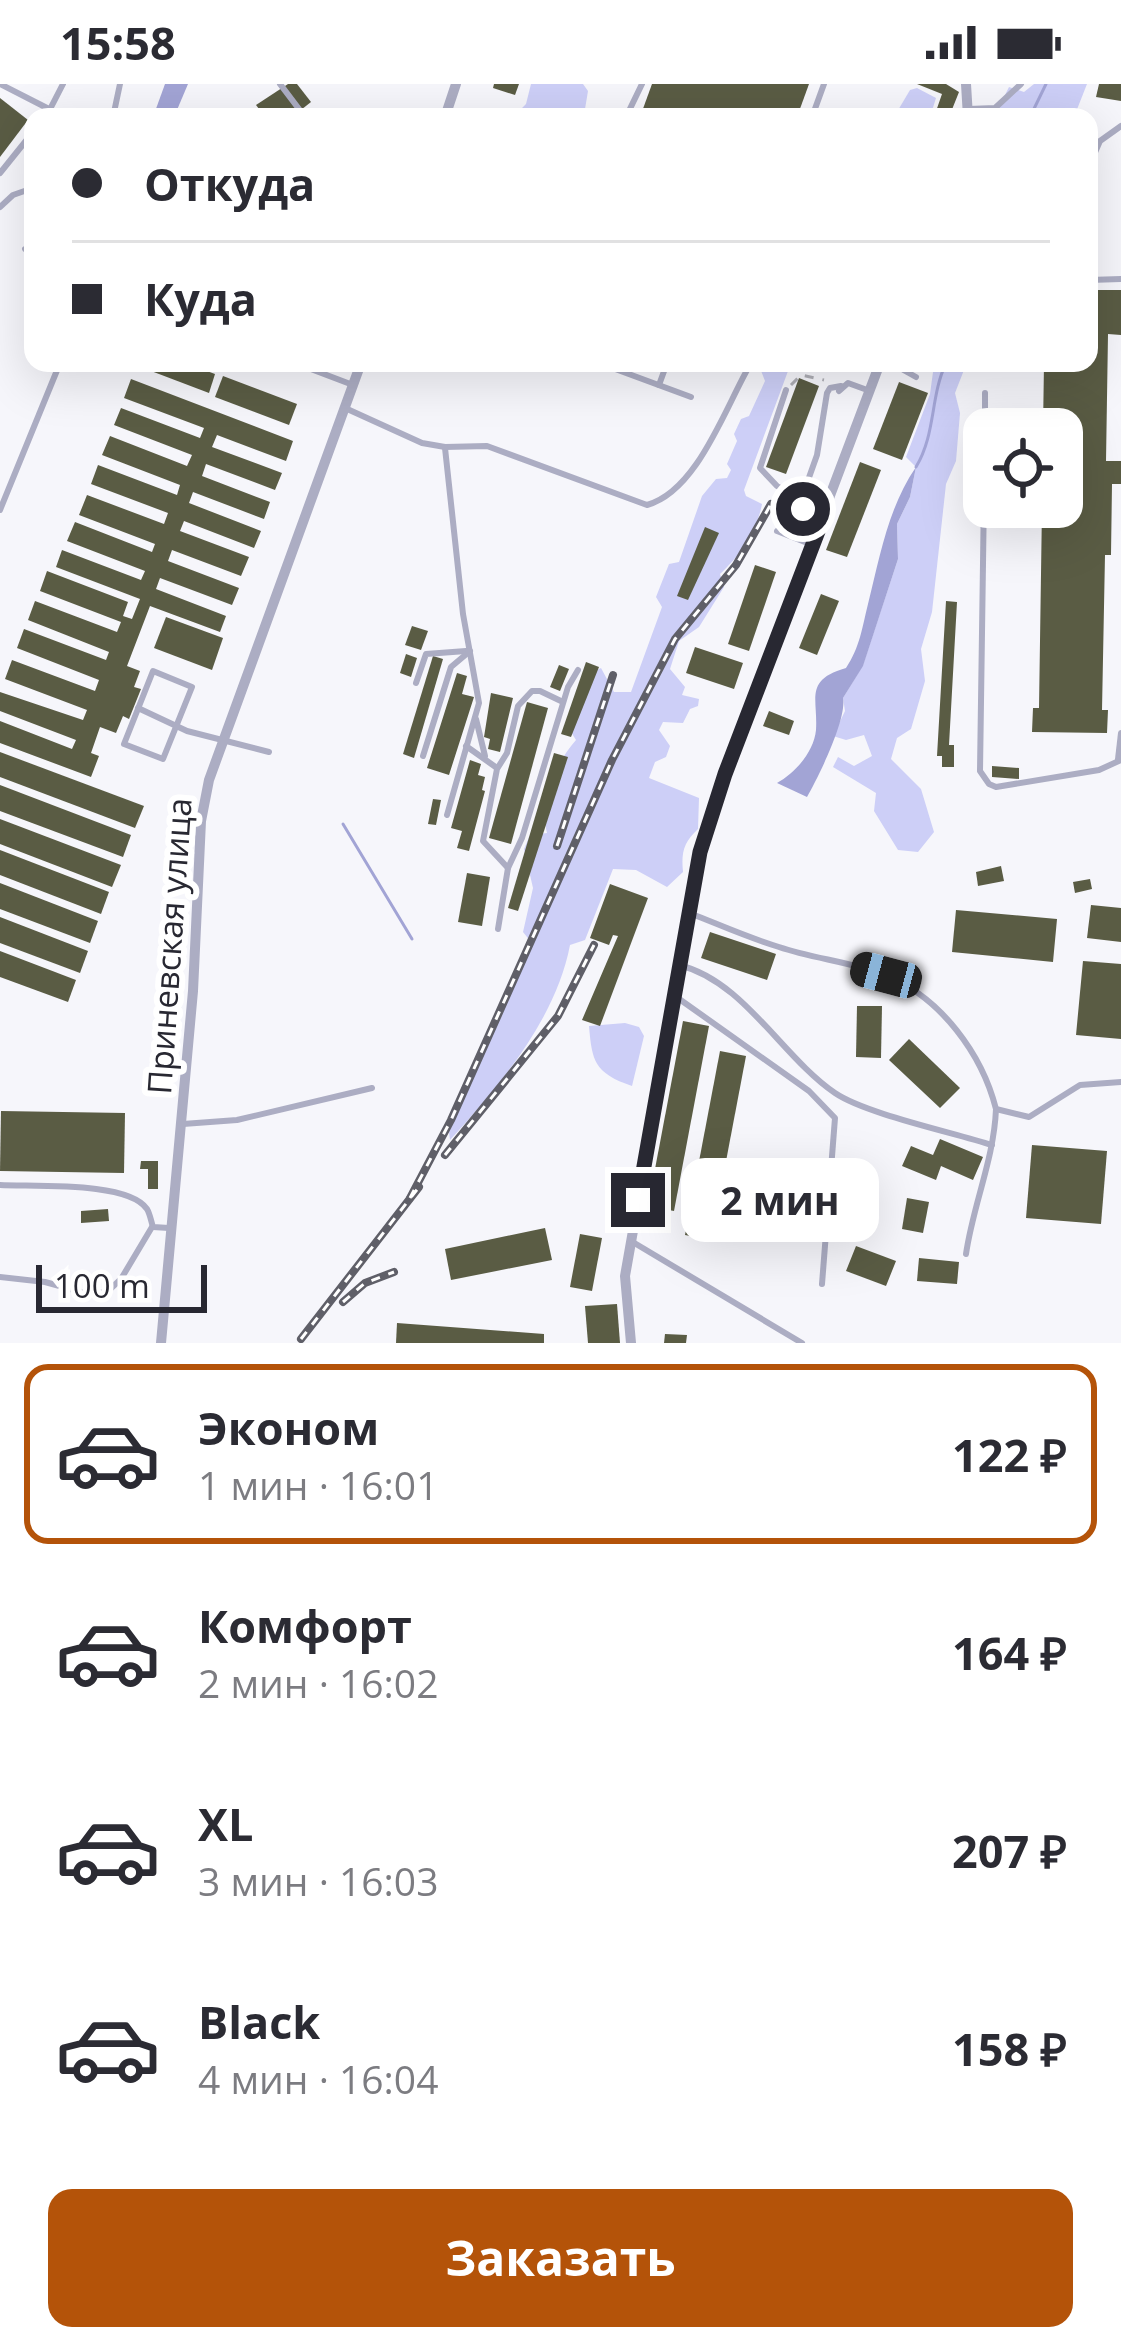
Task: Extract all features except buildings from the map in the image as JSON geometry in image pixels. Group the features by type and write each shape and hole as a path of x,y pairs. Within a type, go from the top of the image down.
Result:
{"street":[{"name":"Приневская улица","path":"161,1343 183,1124 201,821 222,740 358,372"},
{"path":"631,1343 625,1276 700,852 877,372"}],"lane":[{"path":"0,84 40,108"},
{"path":"995,108 1022,84"},
{"path":"1098,146 1121,126"},
{"path":"0,172 24,143"},
{"path":"0,510 56,372"},
{"path":"319,372 353,385"},
{"path":"624,372 691,397"},
{"path":"659,385 664,372"},
{"path":"345,408 422,443 488,446 647,506 658,502 704,458 747,372"},
{"path":"907,372 916,377"},
{"path":"820,526 803,509 801,500 818,455 827,393 848,383 870,391"},
{"path":"985,393 985,408"},
{"path":"786,395 760,468 777,486 801,500"},
{"path":"445,447 479,703 447,815"},
{"path":"984,528 980,772 997,788 1099,770 1120,760 1121,733"},
{"path":"777,531 813,546"},
{"path":"416,683 426,653 470,651"},
{"path":"423,756 451,667 470,651"},
{"path":"497,929 508,868 578,670"},
{"path":"153,671 192,687 163,759 124,744 138,708 153,671"},
{"path":"508,868 483,842 497,769 507,753 523,697 540,691 563,702"},
{"path":"138,708 177,725 269,752"},
{"path":"475,716 484,756"},
{"path":"466,746 497,769"},
{"path":"688,913 779,947 886,975 907,986 949,1024 976,1057 996,1109 966,1254"},
{"path":"680,965 725,990 839,1095 992,1145"},
{"path":"674,995 809,1091 835,1118 822,1284"},
{"path":"996,1109 1029,1117 1080,1084 1121,1082"},
{"path":"183,1124 237,1120 372,1088"},
{"path":"0,1185 110,1190 146,1208 153,1227"},
{"path":"153,1227 172,1228"},
{"path":"0,1277 85,1293 106,1292 121,1279 153,1227"},
{"path":"631,1241 802,1343"}],"path":[{"path":"786,395 797,376 822,380"}],"shaded area":[{"path":"165,84 188,84 178,108 156,108"},
{"path":"531,84 583,84 588,91 585,108 522,108"},
{"path":"1034,84 1087,84 1078,108 998,108 1009,87 1024,92"},
{"path":"917,88 936,98 933,108 899,108 910,90"},
{"path":"762,372 788,372 744,490 762,504 760,514 746,543 720,574 724,587 699,627 679,641 670,669 685,687 682,695 699,699 698,706 690,709 683,723 663,722 659,730 670,746 666,757 655,762 649,778 699,798 698,829 684,848 683,872 667,887 636,870 613,869 585,940 570,945 552,999 524,1050 450,1140 449,1132 531,942 523,932 533,888 524,849 530,835 547,833 547,796 561,760 576,740 571,732 582,677 601,668 614,692 631,692 662,607 656,597 669,564 679,562 702,496 716,479 727,478 731,470 727,464 737,441 734,434 741,419 749,416 765,381"},
{"path":"933,372 963,372 955,393 960,413 956,461 946,484 932,612 921,649 925,681 911,729 897,738 891,759 921,789 934,832 918,852 898,850 874,811 876,793 833,767 838,757 854,766 872,756 864,735 846,740 833,736 845,711 843,698 863,665 898,559 897,524 910,497 916,467 906,457 930,394"},
{"path":"916,467 910,497 897,524 898,559 863,666 843,698 837,733 807,797 777,783 797,768 812,746 819,684 846,668 854,653 892,516"},
{"path":"625,1023 639,1027 644,1036 632,1086 602,1071 590,1038 589,1026"}],"waterway":[{"path":"1034,108 1046,84"},
{"path":"916,467 927,442 943,372"},
{"path":"343,824 412,939"}],"railway":[{"path":"410,1198 451,1120 612,760 675,639 736,565 771,504"},
{"path":"557,846 613,675"},
{"path":"445,1155 558,1016 594,945"},
{"path":"301,1339 419,1187"},
{"path":"343,1302 365,1283 394,1272"}],"route":[{"path":"638,1200 700,852 820,526 803,509"}]}
